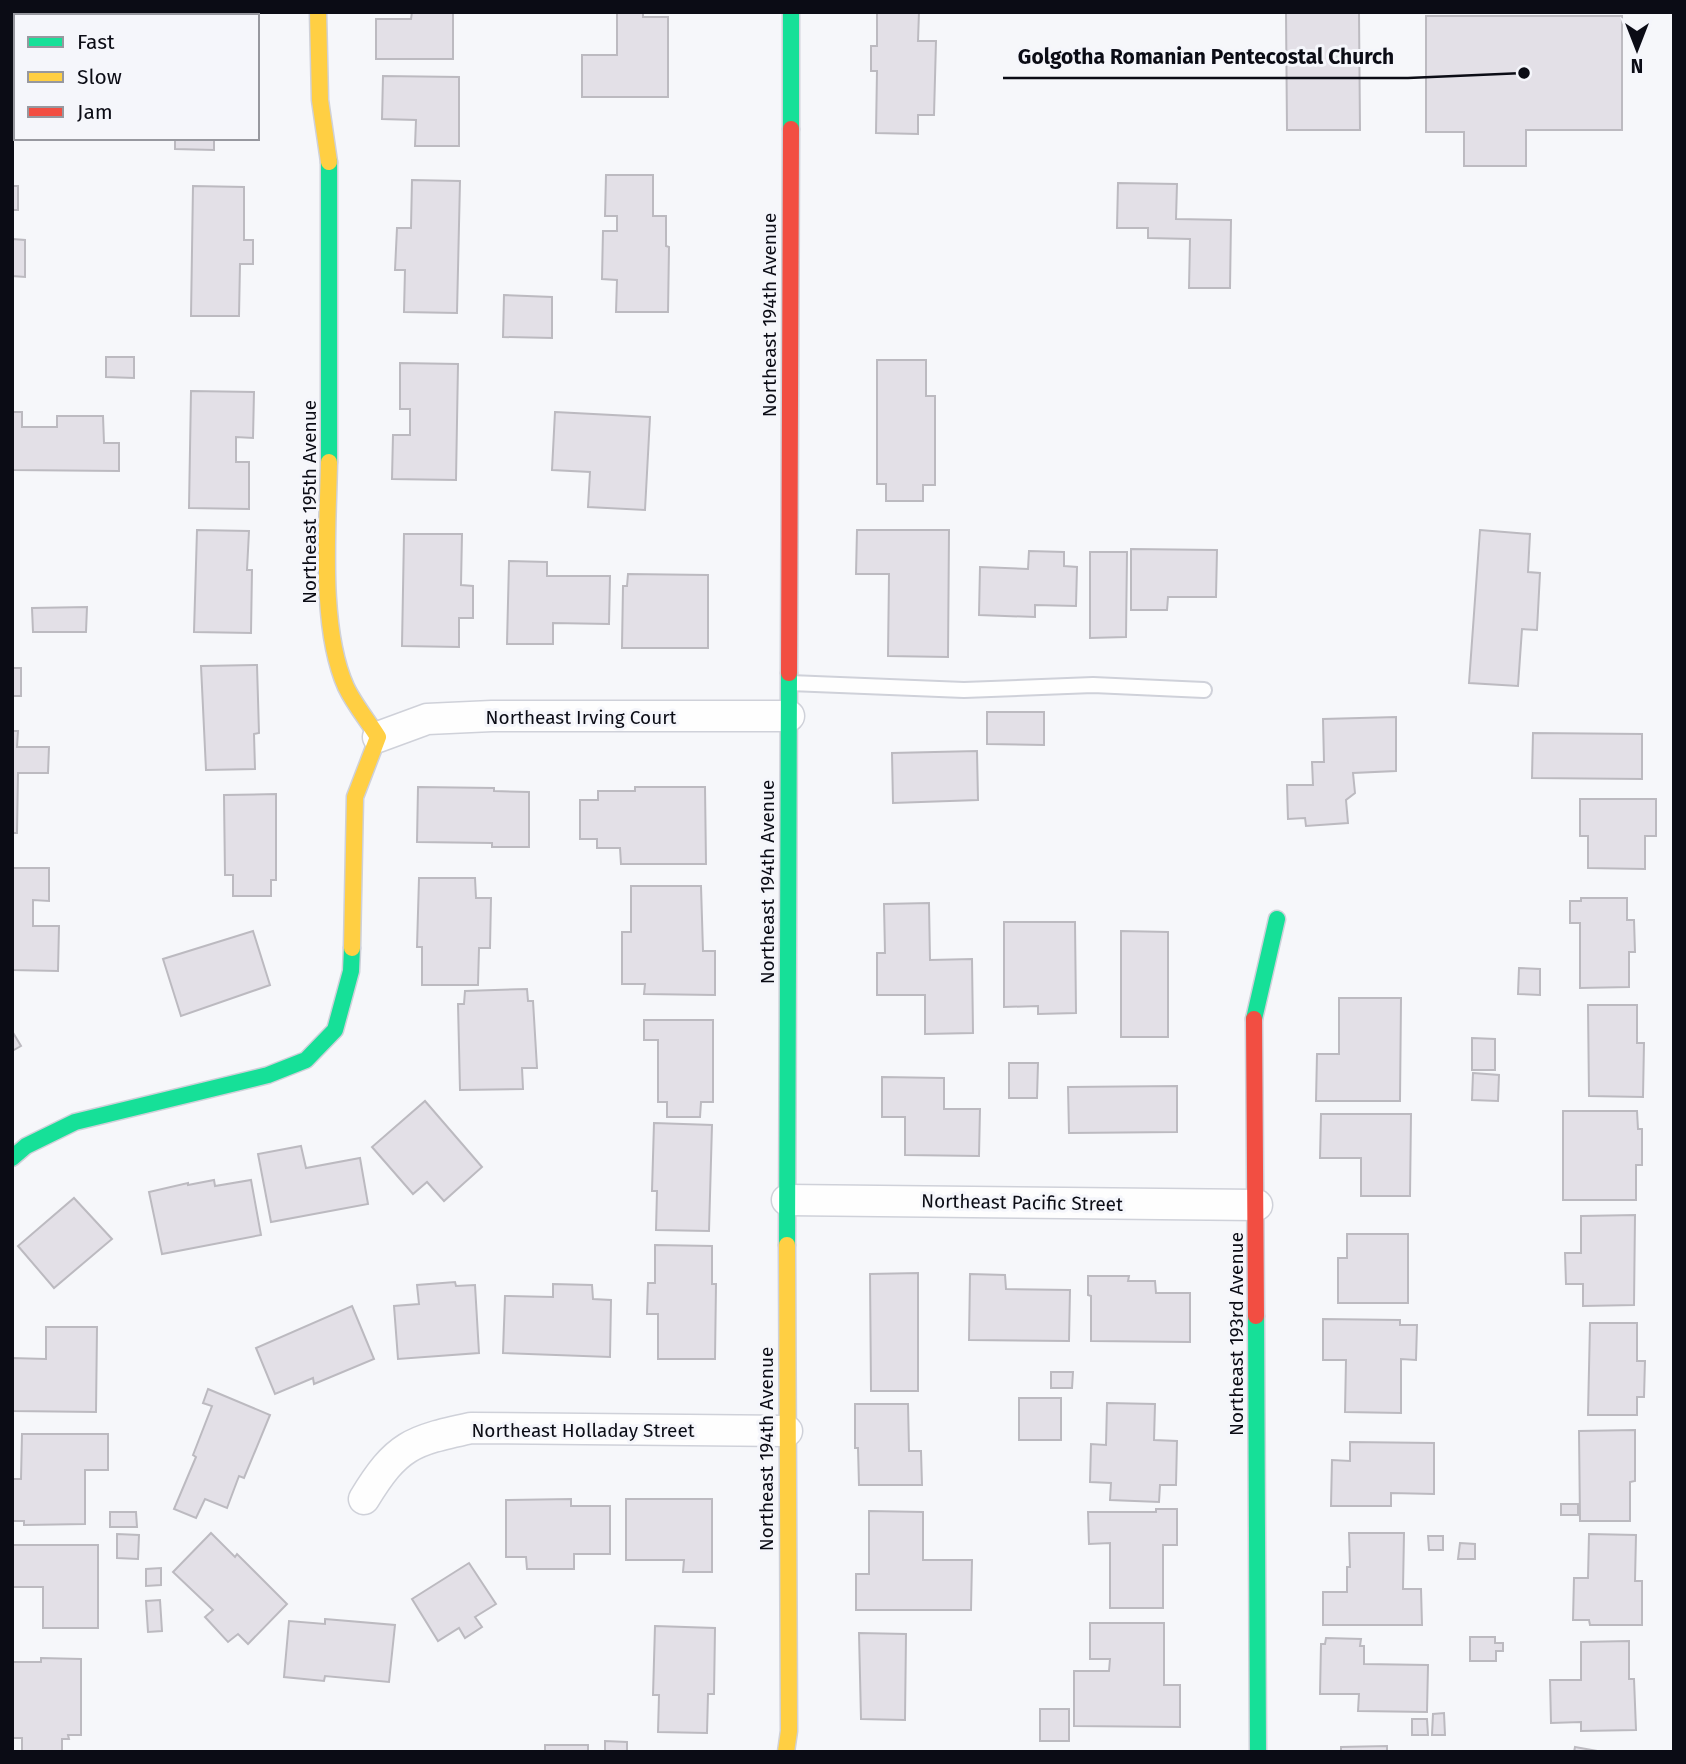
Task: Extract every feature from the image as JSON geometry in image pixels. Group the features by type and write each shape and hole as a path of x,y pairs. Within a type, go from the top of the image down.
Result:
{"street":[{"name":"Northeast 195th Avenue","path":"318,12 320,100 330,167 328,596 334,644 346,687 378,737"},
{"name":"Northeast 194th Avenue","path":"786,1752 789,1731 787,1200 791,12"},
{"name":"Northeast Irving Court","path":"378,737 427,719 492,716 789,716"},
{"path":"12,1158 26,1146 75,1122 268,1075 306,1060 335,1030 351,971 355,797 378,737"},
{"name":"Northeast 193rd Avenue","path":"1258,1752 1254,1015 1277,919"},
{"name":"Northeast Pacific Street","path":"787,1200 1257,1205"},
{"name":"Northeast Holladay Street","path":"364,1499 382,1471 401,1451 431,1437 471,1428 787,1431"}],"lane":[{"path":"789,683 964,690 1093,685 1204,690"}],"building":[{"path":"12,12 36,12 14,14 12,39"},
{"path":"101,12 101,14 43,14"},
{"path":"150,12 223,12 223,14"},
{"path":"412,12 453,12 453,59 376,59 376,19 411,19"},
{"path":"617,12 643,12 643,17 668,17 668,97 582,97 582,55 617,55"},
{"path":"877,12 919,12 918,41 936,41 934,115 918,115 918,134 876,133 877,71 871,71 871,46 877,46"},
{"path":"1286,13 1359,13 1360,130 1287,130"},
{"path":"1426,16 1622,16 1622,130 1526,130 1526,166 1464,166 1464,132 1426,132"},
{"path":"383,76 459,77 459,146 415,146 416,120 382,119"},
{"path":"175,140 214,140 214,150 175,149"},
{"path":"606,175 653,175 653,216 666,216 666,246 669,247 668,312 616,312 617,280 602,279 603,231 617,231 617,216 605,216"},
{"path":"412,180 460,181 457,313 404,312 405,270 395,270 397,228 411,228"},
{"path":"1118,183 1177,184 1176,219 1231,220 1230,288 1189,288 1190,239 1148,238 1148,228 1117,228"},
{"path":"12,186 18,186 18,210 12,210"},
{"path":"193,186 244,187 244,240 253,240 253,264 240,264 239,316 191,316"},
{"path":"12,239 25,240 25,277 12,276"},
{"path":"504,295 552,297 552,338 503,337"},
{"path":"106,357 134,357 134,378 106,377"},
{"path":"877,360 926,360 926,396 935,396 935,485 923,485 923,501 886,501 886,484 877,484"},
{"path":"400,363 458,364 456,480 392,479 393,435 410,435 410,409 400,409"},
{"path":"191,391 254,392 253,438 236,437 236,462 249,462 249,509 189,508"},
{"path":"12,412 22,412 22,427 57,427 57,416 103,416 104,443 119,443 119,471 12,470"},
{"path":"555,412 650,417 645,510 588,507 590,472 552,470"},
{"path":"197,530 249,531 247,570 252,570 251,633 194,632"},
{"path":"857,530 949,530 948,657 888,656 889,574 856,574"},
{"path":"1480,530 1530,534 1528,572 1540,573 1537,630 1522,629 1518,686 1469,683"},
{"path":"404,534 462,534 461,585 473,586 473,618 459,618 459,647 402,646"},
{"path":"1131,549 1217,550 1216,597 1168,597 1167,610 1131,610"},
{"path":"1029,551 1064,552 1064,566 1077,567 1076,606 1035,605 1035,617 979,615 980,567 1028,569"},
{"path":"1090,552 1127,552 1126,637 1090,638"},
{"path":"509,561 547,562 547,576 610,576 609,624 553,623 553,644 507,644"},
{"path":"628,574 708,575 708,648 622,648 623,586 627,586"},
{"path":"87,607 86,632 33,632 32,608"},
{"path":"257,665 259,733 254,734 255,769 206,770 201,666"},
{"path":"12,668 21,668 21,696 12,696"},
{"path":"987,712 1044,712 1044,745 987,744"},
{"path":"1396,717 1396,771 1353,773 1355,793 1346,800 1348,823 1306,826 1305,818 1288,819 1287,785 1313,785 1312,762 1324,762 1323,719"},
{"path":"12,731 18,731 17,747 49,747 48,773 18,773 17,833 12,833"},
{"path":"1533,733 1642,734 1642,779 1532,778"},
{"path":"977,751 978,800 893,803 892,753"},
{"path":"418,787 494,788 494,791 529,792 529,847 492,847 492,843 417,842"},
{"path":"635,787 705,787 706,864 621,864 620,848 597,848 597,839 580,839 580,800 598,800 598,791 635,791"},
{"path":"276,794 276,880 271,880 271,896 233,896 233,875 225,875 224,795"},
{"path":"1580,799 1656,799 1656,836 1645,836 1645,869 1588,868 1588,836 1580,836"},
{"path":"12,868 49,868 49,901 33,900 33,926 59,926 58,971 12,970"},
{"path":"419,878 475,878 476,898 491,898 490,948 479,948 478,985 422,985 422,947 417,947"},
{"path":"631,886 701,886 703,951 715,951 715,995 644,994 645,984 622,984 622,932 631,932"},
{"path":"1581,898 1627,898 1627,920 1634,920 1635,952 1629,952 1629,987 1580,988 1580,923 1570,923 1570,901 1581,901"},
{"path":"929,903 930,960 972,959 973,1033 925,1034 925,995 877,995 877,953 885,953 884,904"},
{"path":"1004,922 1075,922 1076,1013 1038,1014 1038,1006 1004,1007"},
{"path":"253,931 270,985 181,1016 163,959"},
{"path":"1121,931 1168,932 1168,1037 1121,1037"},
{"path":"1519,968 1540,969 1540,995 1518,994"},
{"path":"527,989 528,1001 533,1001 537,1068 522,1068 523,1089 460,1090 458,1004 464,1004 465,991"},
{"path":"1339,998 1401,998 1400,1101 1316,1101 1317,1054 1339,1054"},
{"path":"1588,1005 1637,1005 1637,1043 1644,1043 1643,1097 1589,1096"},
{"path":"644,1020 713,1020 713,1102 701,1102 700,1117 667,1117 667,1102 658,1102 658,1040 644,1040"},
{"path":"12,1031 21,1046 12,1051"},
{"path":"1472,1038 1495,1039 1495,1070 1472,1070"},
{"path":"1009,1063 1038,1063 1037,1098 1009,1098"},
{"path":"1473,1073 1499,1075 1498,1101 1472,1100"},
{"path":"882,1077 944,1078 944,1109 980,1109 979,1156 905,1155 905,1117 882,1117"},
{"path":"1177,1086 1177,1132 1069,1133 1068,1087"},
{"path":"425,1101 482,1167 444,1201 427,1182 413,1194 372,1147"},
{"path":"1563,1111 1637,1111 1638,1129 1642,1129 1642,1165 1636,1165 1636,1200 1563,1200"},
{"path":"1321,1114 1411,1114 1410,1196 1361,1196 1361,1158 1320,1158"},
{"path":"654,1123 712,1125 709,1231 656,1230 657,1191 652,1191"},
{"path":"301,1146 306,1168 360,1158 368,1204 271,1222 258,1154"},
{"path":"214,1180 215,1186 251,1180 261,1235 162,1254 149,1192"},
{"path":"74,1198 112,1239 54,1288 18,1246"},
{"path":"1635,1215 1634,1305 1583,1306 1583,1284 1566,1284 1565,1253 1581,1253 1581,1216"},
{"path":"1347,1234 1408,1234 1408,1303 1338,1303 1338,1258 1347,1258"},
{"path":"655,1245 712,1246 712,1284 716,1284 715,1359 658,1359 658,1314 647,1314 648,1283 655,1283"},
{"path":"918,1273 918,1391 871,1391 870,1274"},
{"path":"970,1274 1005,1275 1006,1289 1070,1290 1069,1341 969,1340"},
{"path":"1088,1276 1129,1276 1128,1281 1155,1281 1156,1293 1190,1293 1190,1342 1091,1341"},
{"path":"455,1282 456,1286 475,1285 479,1353 398,1359 394,1306 419,1304 417,1285"},
{"path":"553,1284 592,1285 593,1299 611,1300 610,1357 503,1353 505,1296 553,1297"},
{"path":"352,1306 374,1359 314,1384 313,1378 275,1394 256,1348"},
{"path":"1323,1319 1400,1320 1400,1325 1417,1325 1416,1360 1401,1359 1401,1413 1345,1412 1346,1360 1323,1360"},
{"path":"1590,1323 1637,1323 1637,1361 1645,1361 1644,1397 1637,1397 1637,1415 1588,1415"},
{"path":"46,1327 97,1327 96,1412 12,1411 12,1358 46,1359"},
{"path":"1051,1372 1073,1372 1072,1388 1051,1388"},
{"path":"208,1389 270,1415 244,1478 239,1476 227,1508 205,1499 196,1518 174,1509 196,1457 193,1455 212,1406 203,1403"},
{"path":"1019,1398 1061,1398 1061,1440 1019,1440"},
{"path":"1107,1403 1155,1404 1154,1440 1177,1441 1176,1485 1160,1485 1159,1502 1110,1500 1111,1483 1090,1482 1091,1444 1106,1445"},
{"path":"855,1404 908,1404 909,1451 921,1451 922,1485 859,1485 858,1448 855,1448"},
{"path":"1635,1430 1635,1481 1630,1482 1630,1521 1580,1521 1579,1431"},
{"path":"22,1434 108,1434 108,1470 85,1470 85,1524 24,1525 24,1521 12,1521 12,1479 21,1479"},
{"path":"1350,1442 1434,1443 1434,1494 1391,1493 1391,1506 1331,1506 1332,1460 1350,1461"},
{"path":"571,1499 571,1506 610,1506 610,1554 574,1554 574,1569 527,1569 526,1557 506,1557 506,1500"},
{"path":"626,1499 712,1499 712,1572 683,1572 684,1560 626,1560"},
{"path":"1561,1504 1578,1504 1578,1515 1561,1515"},
{"path":"1156,1509 1177,1509 1177,1545 1163,1545 1163,1608 1110,1608 1110,1543 1089,1544 1088,1512 1156,1512"},
{"path":"869,1511 923,1512 923,1560 972,1560 971,1610 856,1610 856,1574 869,1574"},
{"path":"110,1512 136,1512 137,1527 110,1527"},
{"path":"211,1533 235,1557 237,1554 287,1604 248,1644 238,1634 228,1642 205,1617 213,1610 173,1572"},
{"path":"1349,1533 1404,1533 1403,1589 1421,1589 1422,1625 1323,1625 1323,1592 1347,1592 1347,1567 1350,1567"},
{"path":"117,1534 139,1535 138,1559 117,1558"},
{"path":"1589,1534 1636,1535 1635,1581 1642,1581 1642,1625 1590,1625 1589,1620 1573,1620 1574,1578 1588,1578"},
{"path":"1428,1536 1443,1536 1443,1550 1429,1550"},
{"path":"1460,1543 1475,1544 1475,1559 1458,1559"},
{"path":"12,1545 98,1545 98,1628 43,1628 43,1587 12,1587"},
{"path":"469,1563 496,1604 475,1617 482,1627 465,1638 459,1628 438,1641 412,1599"},
{"path":"161,1568 161,1585 146,1586 146,1569"},
{"path":"160,1600 162,1631 148,1632 146,1601"},
{"path":"325,1619 395,1625 389,1682 325,1676 324,1681 284,1677 289,1621 325,1624"},
{"path":"1090,1623 1164,1623 1164,1685 1180,1685 1180,1727 1074,1726 1074,1671 1109,1671 1110,1659 1090,1659"},
{"path":"655,1626 715,1628 714,1694 708,1694 707,1733 658,1732 659,1695 653,1695"},
{"path":"859,1633 906,1634 905,1720 861,1719"},
{"path":"1470,1637 1495,1637 1495,1643 1503,1643 1503,1651 1496,1651 1496,1661 1470,1661"},
{"path":"1326,1638 1361,1639 1360,1646 1364,1646 1364,1664 1428,1665 1427,1712 1358,1711 1359,1694 1320,1694 1321,1644 1325,1644"},
{"path":"1629,1641 1629,1679 1634,1679 1636,1730 1581,1731 1581,1722 1551,1723 1550,1680 1581,1680 1581,1642"},
{"path":"41,1658 81,1659 81,1735 68,1735 69,1739 62,1739 62,1751 22,1751 22,1738 12,1738 12,1662 41,1662"},
{"path":"1040,1709 1069,1709 1069,1741 1040,1741"},
{"path":"1444,1713 1445,1735 1432,1735 1433,1714"},
{"path":"1412,1719 1427,1719 1428,1735 1412,1735"},
{"path":"605,1741 627,1742 627,1752 605,1752"},
{"path":"545,1745 588,1745 588,1752 545,1752"},
{"path":"1387,1746 1387,1752 1341,1752 1341,1747"},
{"path":"1575,1747 1603,1752 1574,1752"}],"traffic: fast":[{"path":"791,12 791,129"},
{"path":"329,162 329,462"},
{"path":"787,1245 789,673"},
{"path":"1254,1019 1277,919"},
{"path":"12,1158 26,1146 75,1122 268,1075 306,1060 335,1030 351,971 352,948"},
{"path":"1256,1316 1258,1752"}],"traffic: slow":[{"path":"318,12 320,100 329,162"},
{"path":"329,462 327,576 332,636 337,663 346,687 378,737 355,797 352,948"},
{"path":"786,1752 789,1731 787,1245"}],"traffic: jam":[{"path":"789,673 791,129"},
{"path":"1254,1019 1256,1316"}],"place":[{"name":"Golgotha Romanian Pentecostal Church","path":"1524,73"}]}
